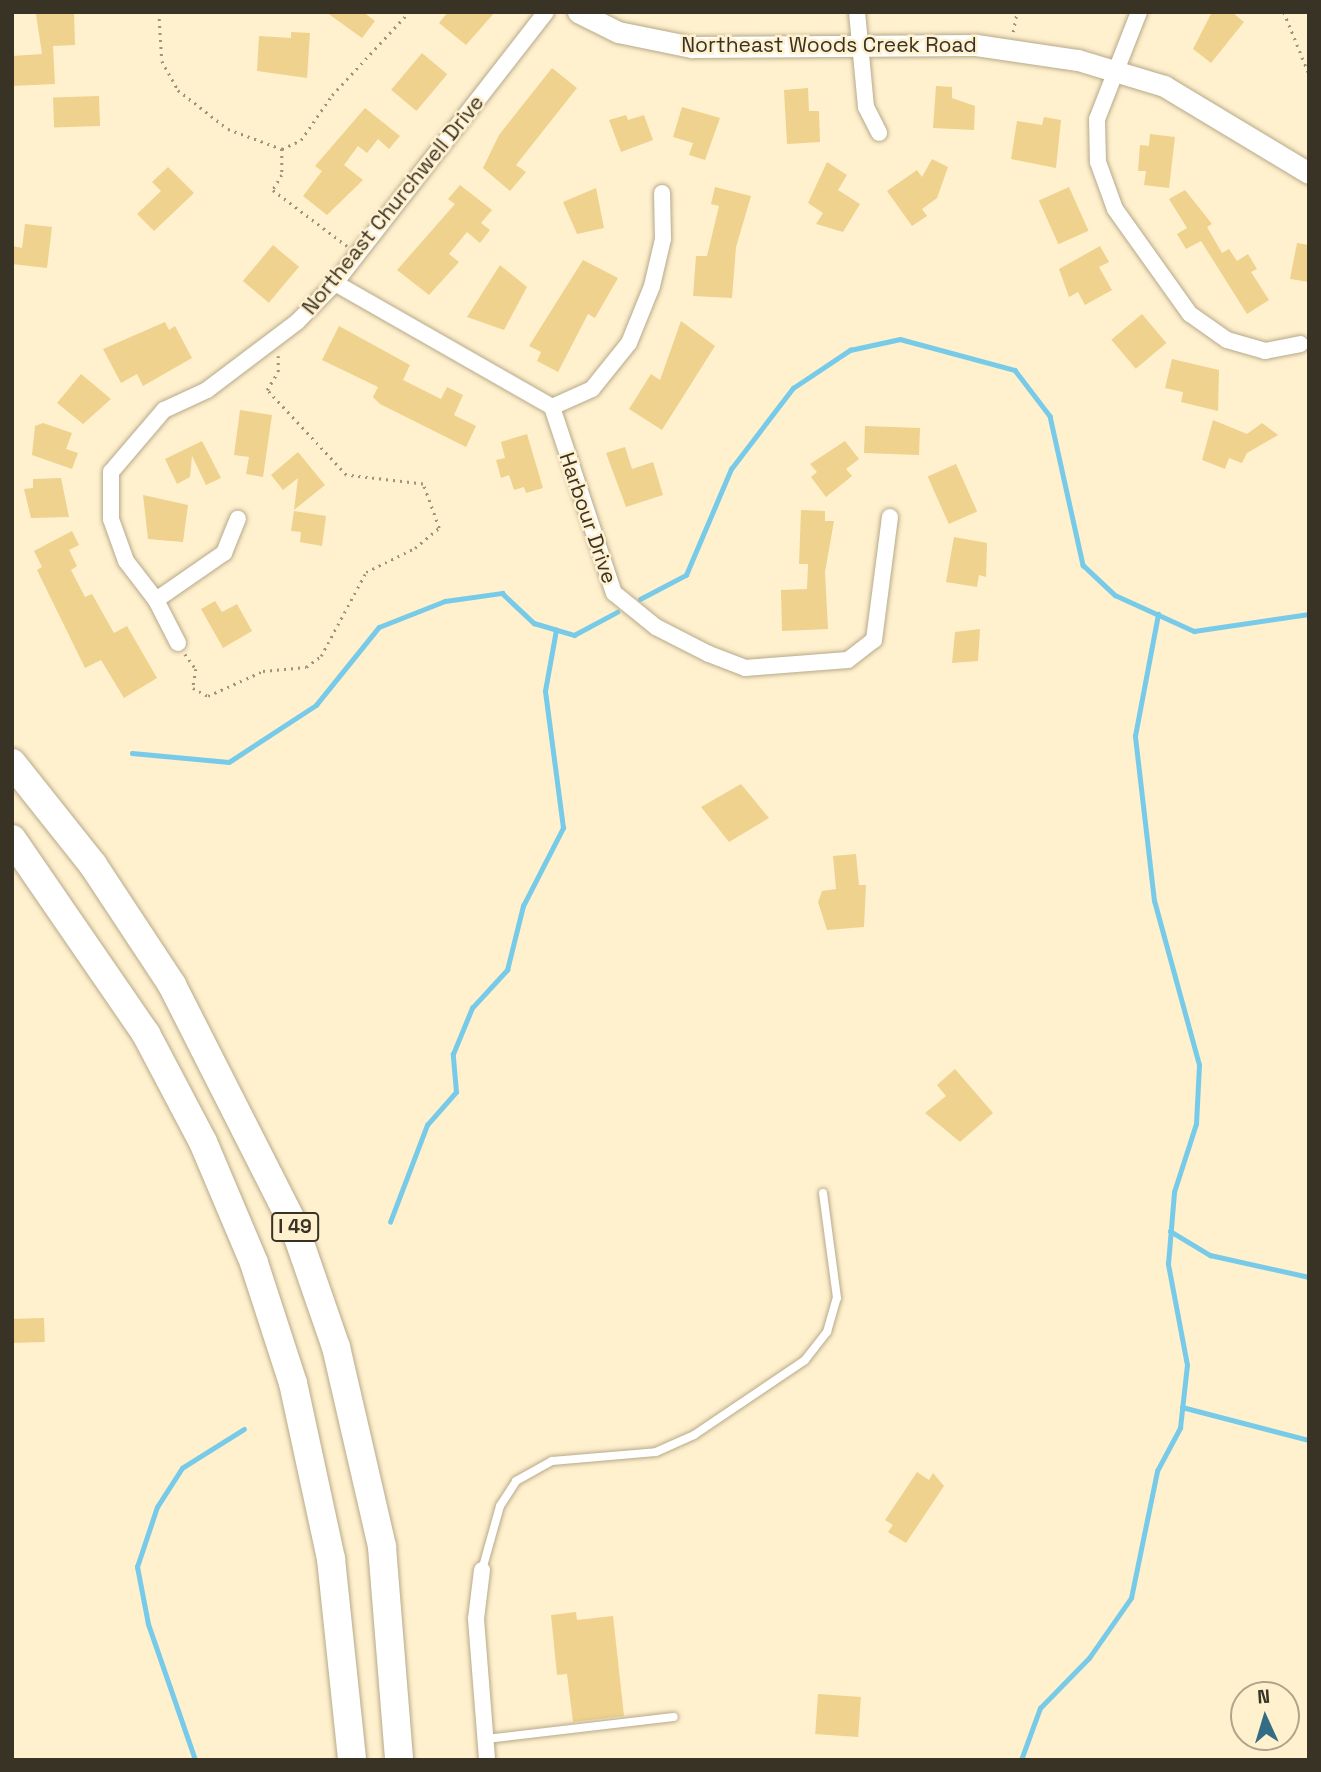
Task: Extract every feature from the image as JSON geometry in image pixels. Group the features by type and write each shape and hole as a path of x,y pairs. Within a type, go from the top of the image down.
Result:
{"highway":[{"name":"I 49","path":"12,763 93,865 172,985 293,1223 336,1348 382,1548 400,1760"},
{"name":"I 49","path":"12,839 146,1034 203,1142 258,1274 293,1382 331,1559 352,1760"}],"street":[{"name":"Northeast Churchwell Drive","path":"178,643 156,600 125,561 111,519 111,472 164,410 207,390 275,339 335,283 546,12"},
{"name":"Northeast Woods Creek Road","path":"578,12 618,32 692,47 858,42 976,45 1113,68 1230,120 1309,173"},
{"path":"857,12 866,107 878,133"},
{"path":"1139,12 1113,68 1097,119 1098,162 1115,209 1158,275 1190,314 1227,340 1265,351 1300,344"},
{"path":"335,283 552,407 592,389 629,343 652,286 663,239 662,193"},
{"name":"Harbour Drive","path":"552,407 614,593 656,627 745,668 848,660 874,640 890,517"},
{"path":"156,600 224,553 238,519"},
{"path":"482,1570 476,1619 487,1760"}],"lane":[{"path":"482,1570 500,1506 516,1481 552,1461 656,1452 694,1435 805,1360 827,1332 837,1298 823,1193"},
{"path":"486,1739 674,1717"}],"path":[{"path":"159,12 162,61 178,90 228,128 282,149 302,140 332,95 409,12"},
{"path":"1013,32 1017,12"},
{"path":"1283,12 1309,74"},
{"path":"282,149 282,175 273,190 358,254"},
{"path":"178,643 196,669 193,688 208,696 263,671 306,667 321,656 366,572 415,548 439,528 423,484 345,475 267,390 278,372 275,339"}],"building":[{"path":"74,12 75,45 53,46 55,84 12,86 12,56 42,54 36,14"},
{"path":"326,12 363,12 375,21 362,38"},
{"path":"448,12 495,12 466,45 439,23"},
{"path":"1212,12 1232,12 1244,22 1211,63 1193,49"},
{"path":"291,32 310,33 307,78 257,71 259,36 291,38"},
{"path":"422,53 447,74 416,111 391,90"},
{"path":"552,68 577,88 516,165 526,172 510,191 483,168 499,135"},
{"path":"936,86 952,87 952,98 975,106 974,130 933,128"},
{"path":"808,88 809,111 819,111 820,142 787,144 784,90"},
{"path":"99,96 100,126 54,128 53,98"},
{"path":"682,107 720,118 705,160 689,155 693,143 673,137"},
{"path":"365,108 400,136 389,149 378,139 367,153 358,146 344,165 363,180 327,215 303,196 322,171 315,166"},
{"path":"626,115 628,120 644,115 653,140 621,152 609,120"},
{"path":"1044,117 1061,120 1056,168 1011,159 1017,121 1042,125"},
{"path":"1150,134 1175,137 1169,188 1144,185 1146,171 1138,171 1140,145 1149,146"},
{"path":"932,159 948,167 937,198 922,209 927,216 912,226 887,191 917,170 922,177"},
{"path":"827,162 847,175 838,190 860,204 843,232 816,224 823,213 808,203"},
{"path":"168,167 194,193 154,231 137,214 161,191 152,182"},
{"path":"460,185 492,210 481,223 490,230 480,243 467,232 449,254 459,262 429,295 397,270 455,204 448,199"},
{"path":"715,187 751,196 736,247 732,298 693,296 696,256 707,256 719,206 711,204"},
{"path":"1069,187 1089,231 1058,244 1039,200"},
{"path":"596,188 604,228 577,234 563,202"},
{"path":"1185,190 1212,224 1207,227 1222,253 1229,249 1237,261 1248,254 1257,269 1251,272 1269,300 1247,314 1201,241 1186,249 1177,234 1187,228 1169,199"},
{"path":"25,224 52,227 47,268 12,264 12,246 22,248"},
{"path":"1297,243 1309,245 1309,282 1290,279"},
{"path":"273,245 299,267 269,303 243,281"},
{"path":"1100,246 1109,262 1099,267 1112,290 1085,305 1078,292 1069,297 1059,269"},
{"path":"583,260 618,278 595,318 588,314 558,372 537,361 541,352 529,346"},
{"path":"500,265 527,287 504,330 467,317"},
{"path":"1142,314 1166,343 1136,369 1111,340"},
{"path":"681,321 715,346 662,430 629,409 651,374 660,380"},
{"path":"165,322 169,330 175,326 192,358 143,386 137,374 121,383 103,349"},
{"path":"339,326 410,365 403,380 441,399 447,387 463,395 454,415 476,426 466,447 380,404 373,397 378,387 322,360"},
{"path":"1172,359 1219,370 1218,411 1181,402 1183,392 1165,388"},
{"path":"81,374 111,399 83,424 57,403"},
{"path":"240,410 272,415 263,477 246,474 249,457 234,455"},
{"path":"1213,420 1247,434 1262,423 1278,435 1247,453 1242,463 1229,458 1225,469 1202,460"},
{"path":"43,423 72,433 66,449 78,453 72,469 32,455 35,426"},
{"path":"865,426 920,428 919,455 864,453"},
{"path":"527,434 543,488 526,493 524,487 514,490 509,475 501,478 496,460 505,458 501,442"},
{"path":"202,441 221,478 206,485 192,456 190,477 177,484 165,459"},
{"path":"845,441 859,459 846,469 852,476 826,497 811,477 817,472 810,464"},
{"path":"625,447 632,469 653,462 663,495 626,507 606,453"},
{"path":"298,452 325,485 294,510 298,478 283,490 271,475"},
{"path":"956,464 977,512 949,524 928,477"},
{"path":"61,478 69,517 31,518 24,489 33,488 33,479"},
{"path":"143,495 188,505 183,542 148,539"},
{"path":"801,510 825,511 825,521 834,521 825,572 828,629 782,631 781,590 807,589 808,564 799,564"},
{"path":"294,511 326,516 322,546 300,542 301,532 291,531"},
{"path":"72,531 79,545 69,550 77,566 71,570 85,597 92,594 114,633 127,626 157,678 124,698 101,660 85,668 37,570 42,567 34,551"},
{"path":"954,537 987,543 986,577 979,575 977,587 946,582"},
{"path":"215,601 222,612 237,604 252,631 223,648 201,609"},
{"path":"980,629 978,661 952,663 955,632"},
{"path":"741,784 769,818 729,842 701,807"},
{"path":"856,854 859,885 866,885 864,927 827,930 818,902 822,891 836,889 833,856"},
{"path":"955,1069 993,1113 960,1142 925,1113 946,1096 937,1085"},
{"path":"44,1318 45,1342 13,1343 12,1319"},
{"path":"917,1472 929,1480 933,1473 944,1486 906,1543 888,1532 893,1525 885,1520"},
{"path":"576,1612 577,1620 613,1616 624,1716 573,1722 567,1674 557,1675 551,1615"},
{"path":"818,1694 861,1697 858,1737 815,1734"}],"waterway":[{"path":"640,599 686,575 731,469 793,388 850,350 900,339 1015,370 1050,416 1083,565 1115,595 1194,631 1309,614"},
{"path":"132,753 229,762 316,705 379,627 445,601 502,593 534,623 574,635 617,612"},
{"path":"1021,1760 1040,1708 1089,1658 1131,1598 1157,1471 1180,1428 1187,1365 1168,1264 1174,1192 1196,1124 1199,1065 1154,901 1135,736 1158,614"},
{"path":"390,1222 427,1125 456,1092 453,1054 472,1008 507,970 523,906 563,828 545,691 556,630"},
{"path":"1170,1231 1210,1255 1309,1277"},
{"path":"1182,1407 1309,1440"},
{"path":"195,1760 148,1624 137,1567 157,1507 182,1468 244,1429"}]}
